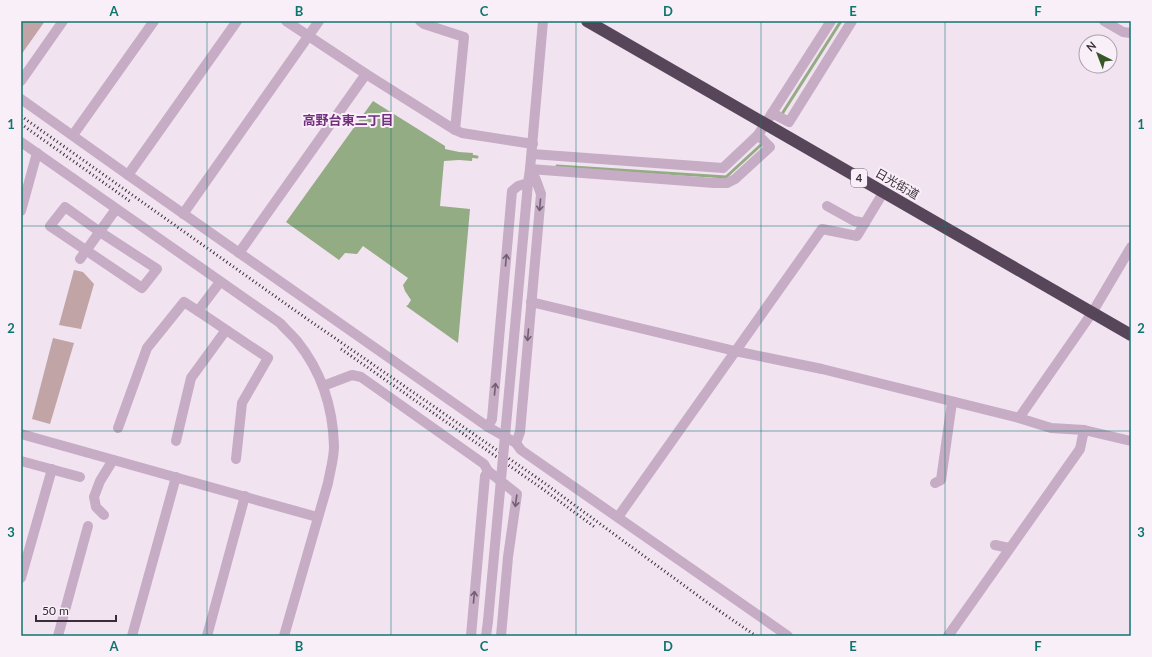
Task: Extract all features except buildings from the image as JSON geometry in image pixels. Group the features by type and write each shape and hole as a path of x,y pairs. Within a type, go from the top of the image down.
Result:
{"highway":[{"name":"日光街道","path":"587,21 769,118 883,193 1131,335"}],"street":[{"path":"21,81 63,21"},
{"path":"73,135 154,21"},
{"path":"128,175 237,21"},
{"path":"286,21 366,74 462,133 532,149 723,168 758,135 831,21"},
{"path":"183,214 319,21"},
{"path":"420,21 424,24 464,36 455,130"},
{"path":"486,636 543,21"},
{"path":"769,118 788,122 852,21"},
{"path":"1104,21 1123,32 1131,33"},
{"path":"239,253 366,74"},
{"path":"21,98 183,214 488,427 516,443 521,450 788,636"},
{"path":"530,169 727,183 735,180 770,147 758,135"},
{"path":"21,142 280,324 296,340 307,356 323,386 328,402 334,447 332,463 328,483 284,636"},
{"path":"21,211 24,185 37,153"},
{"path":"516,443 520,432 541,194 530,169"},
{"path":"488,427 492,419 512,191 518,186 528,183"},
{"path":"618,517 822,230 857,236 883,193"},
{"path":"827,206 854,221 865,223"},
{"path":"65,207 157,269 142,288 83,255 50,226 65,207"},
{"path":"83,255 116,209"},
{"path":"1018,418 1092,313 1131,248"},
{"path":"198,311 220,282"},
{"path":"118,428 147,348 184,302 268,358 242,403 236,459"},
{"path":"531,302 736,351 822,369 1018,418 1051,428 1084,430 1131,441"},
{"path":"176,441 191,378 226,330"},
{"path":"323,386 352,375 361,377 484,464 488,471 517,494 508,556 501,636"},
{"path":"935,483 941,480 952,402"},
{"path":"948,636 1080,449 1084,430"},
{"path":"21,434 318,517"},
{"path":"104,515 96,507 94,497 100,481 113,460"},
{"path":"21,461 80,477"},
{"path":"21,578 52,469"},
{"path":"471,636 486,476 488,471"},
{"path":"132,636 176,477"},
{"path":"207,636 245,496"},
{"path":"58,636 88,526"},
{"path":"994,545 1009,548"}],"shaded area":[{"path":"21,21 45,21 21,55"},
{"path":"373,101 445,146 445,149 473,153 472,161 444,161 440,206 470,209 458,343 406,306 411,300 403,285 408,278 363,246 357,254 345,253 339,260 286,222"},
{"path":"74,270 83,272 94,284 81,329 59,325"},
{"path":"53,338 74,343 50,424 32,419"}],"waterway":[{"path":"782,114 841,21"},
{"path":"557,166 726,177 763,143"},
{"path":"470,156 477,157"}],"railway":[{"path":"21,116 300,314 543,482 708,603 756,636"},
{"path":"21,124 131,202"},
{"path":"341,349 540,487 596,528"}],"district":[{"name":"高野台東二丁目","path":"348,120"}]}
